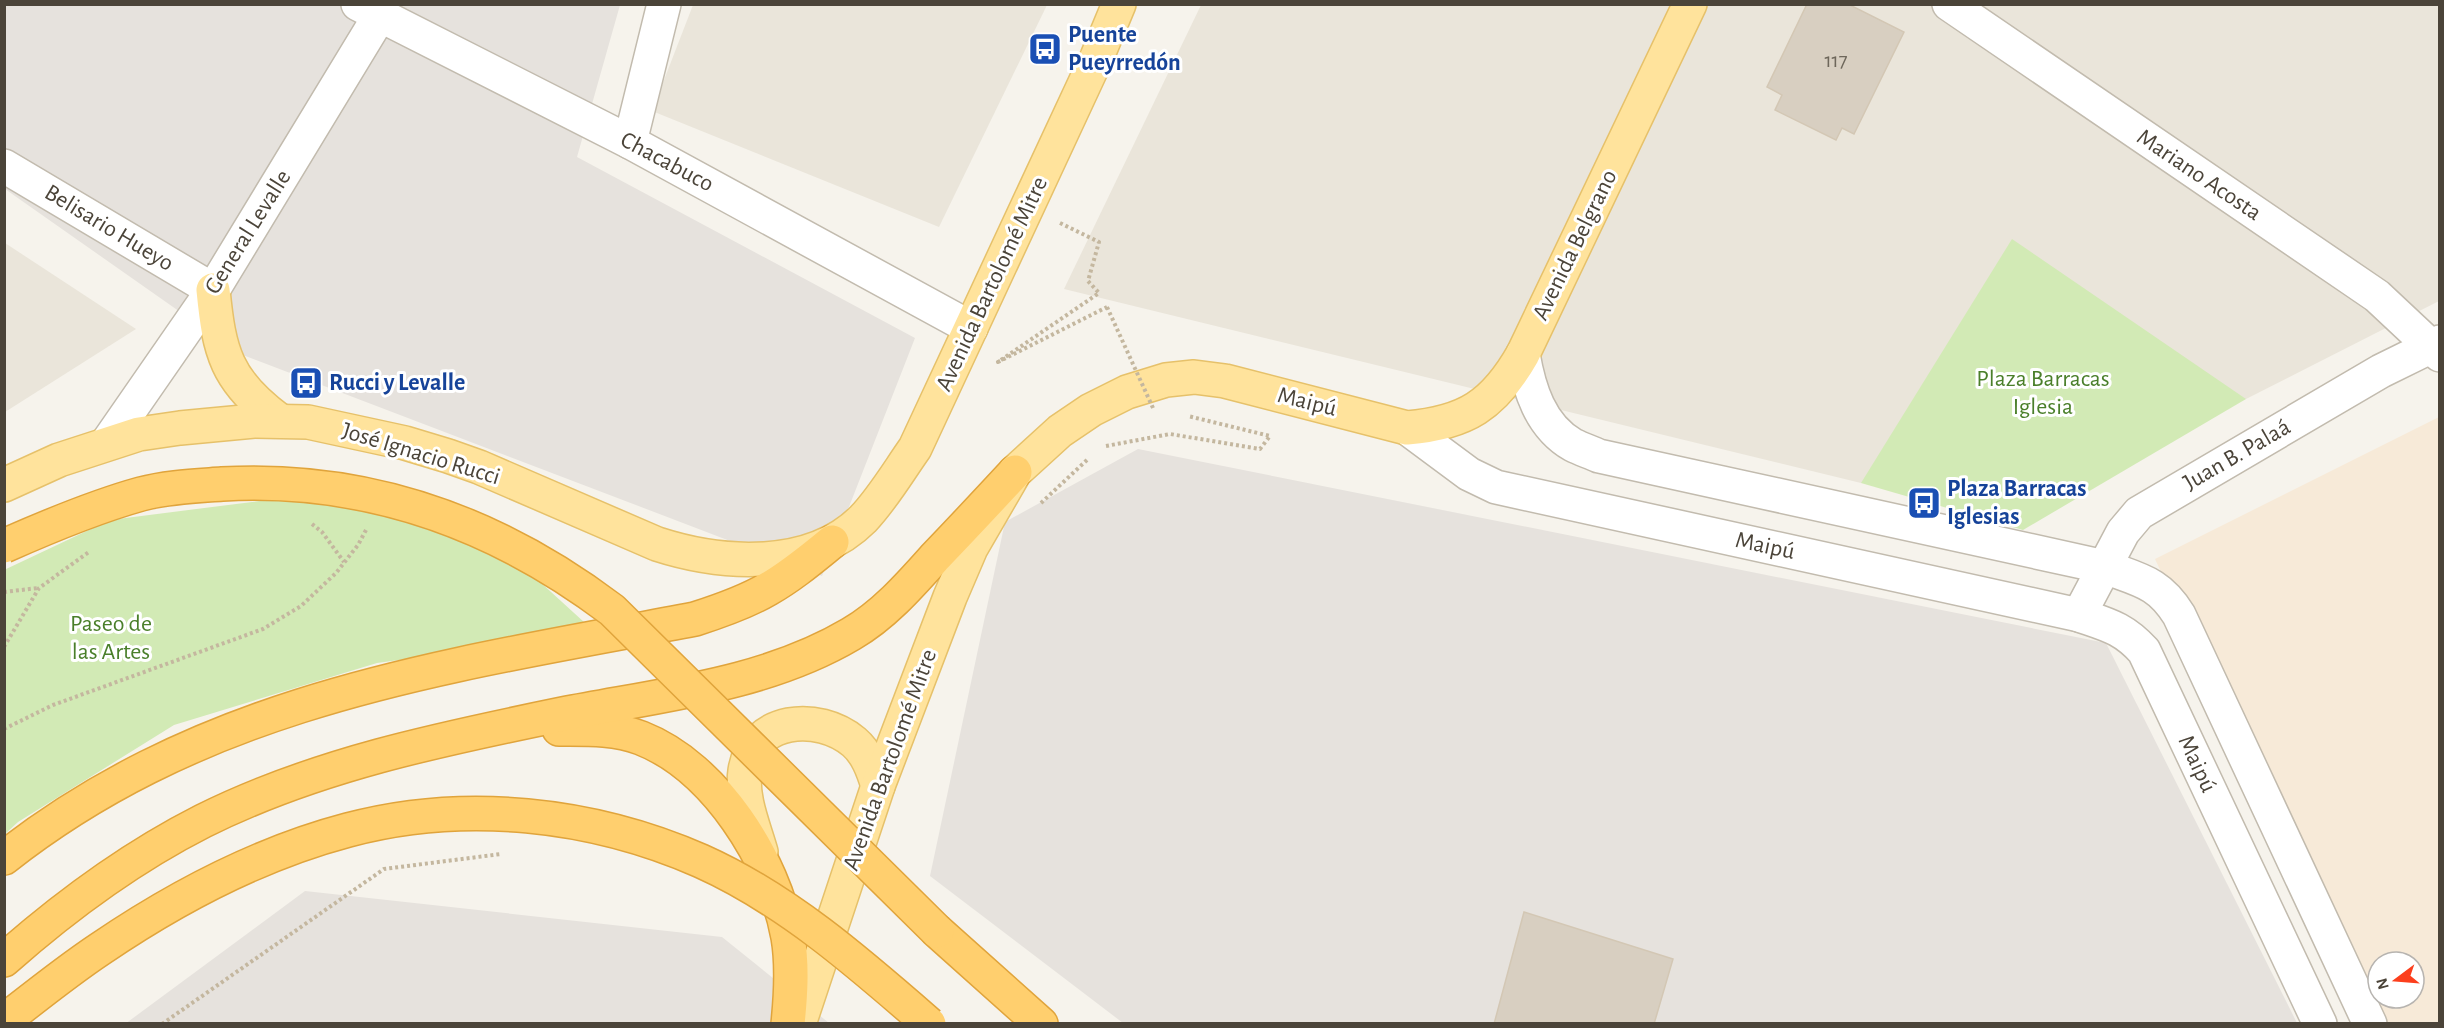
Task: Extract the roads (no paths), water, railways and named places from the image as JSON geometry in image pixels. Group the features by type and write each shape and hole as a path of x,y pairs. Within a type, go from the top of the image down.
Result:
{"highway":[{"path":"4,960 49,920 103,881 158,846 204,820 315,775 408,748 495,728 750,676 825,649 855,632 900,595 1015,472"},
{"path":"4,546 51,525 142,494 190,486 250,482 304,484 357,491 395,500 485,533 538,560 580,586 612,610 938,931 1041,1023"},
{"path":"4,858 34,835 120,780 181,750 273,713 409,674 706,616 767,590 832,542"},
{"path":"495,728 597,729 640,738 659,747 718,794 734,814 768,874 788,936 792,982 788,1023"},
{"path":"4,1021 61,976 110,942 170,905 244,869 280,853 350,830 462,814 535,816 583,824 631,836 701,861 751,888 804,921 929,1023"}],"main road":[{"name":"Avenida Bartolomé Mitre","path":"832,542 855,526 878,502 915,448 1119,4"},
{"name":"Avenida Belgrano","path":"1407,428 1436,426 1472,411 1488,400 1508,380 1523,354 1690,4"},
{"path":"213,290 219,338 226,361 248,393 279,420"},
{"name":"Maipú","path":"1015,472 1060,431 1109,401 1127,392 1166,380 1194,377 1225,381 1407,428"},
{"name":"José Ignacio Rucci","path":"4,485 59,460 139,434 180,428 279,420 336,427 405,443 448,456 648,541 681,552 714,558 748,559 796,554 832,542"},
{"name":"Avenida Bartolomé Mitre","path":"799,1023 879,786 971,548 1015,472"},
{"path":"768,874 748,807 744,783 749,758 758,742 769,732 781,726 796,723 810,723 833,729 856,744 872,768 879,786"}],"street":[{"path":"630,142 664,4"},
{"name":"Mariano Acosta","path":"1950,4 2377,296 2437,348"},
{"name":"Chacabuco","path":"369,10 630,142 971,327"},
{"name":"General Levalle","path":"107,443 213,290 369,10"},
{"name":"Belisario Hueyo","path":"4,166 213,290"},
{"name":"Juan B. Palaá","path":"2079,615 2123,532 2139,513 2381,371 2437,348"},
{"name":"Maipú","path":"1523,354 1527,378 1536,404 1548,423 1572,444 1599,456 2105,567 2156,586 2170,600 2179,615 2370,1023"},
{"name":"Maipú","path":"1407,428 1468,474 1496,487 2079,615 2107,624 2129,635 2144,651 2320,1023"}],"place":[{"name":"Puente Pueyrredón","path":"1045,49"},
{"name":"Rucci y Levalle","path":"306,383"},
{"name":"Plaza Barracas Iglesias","path":"1924,503"}],"park label":[{"name":"Plaza Barracas Iglesia","path":"2043,393"},
{"name":"Paseo de las Artes","path":"111,638"}]}
